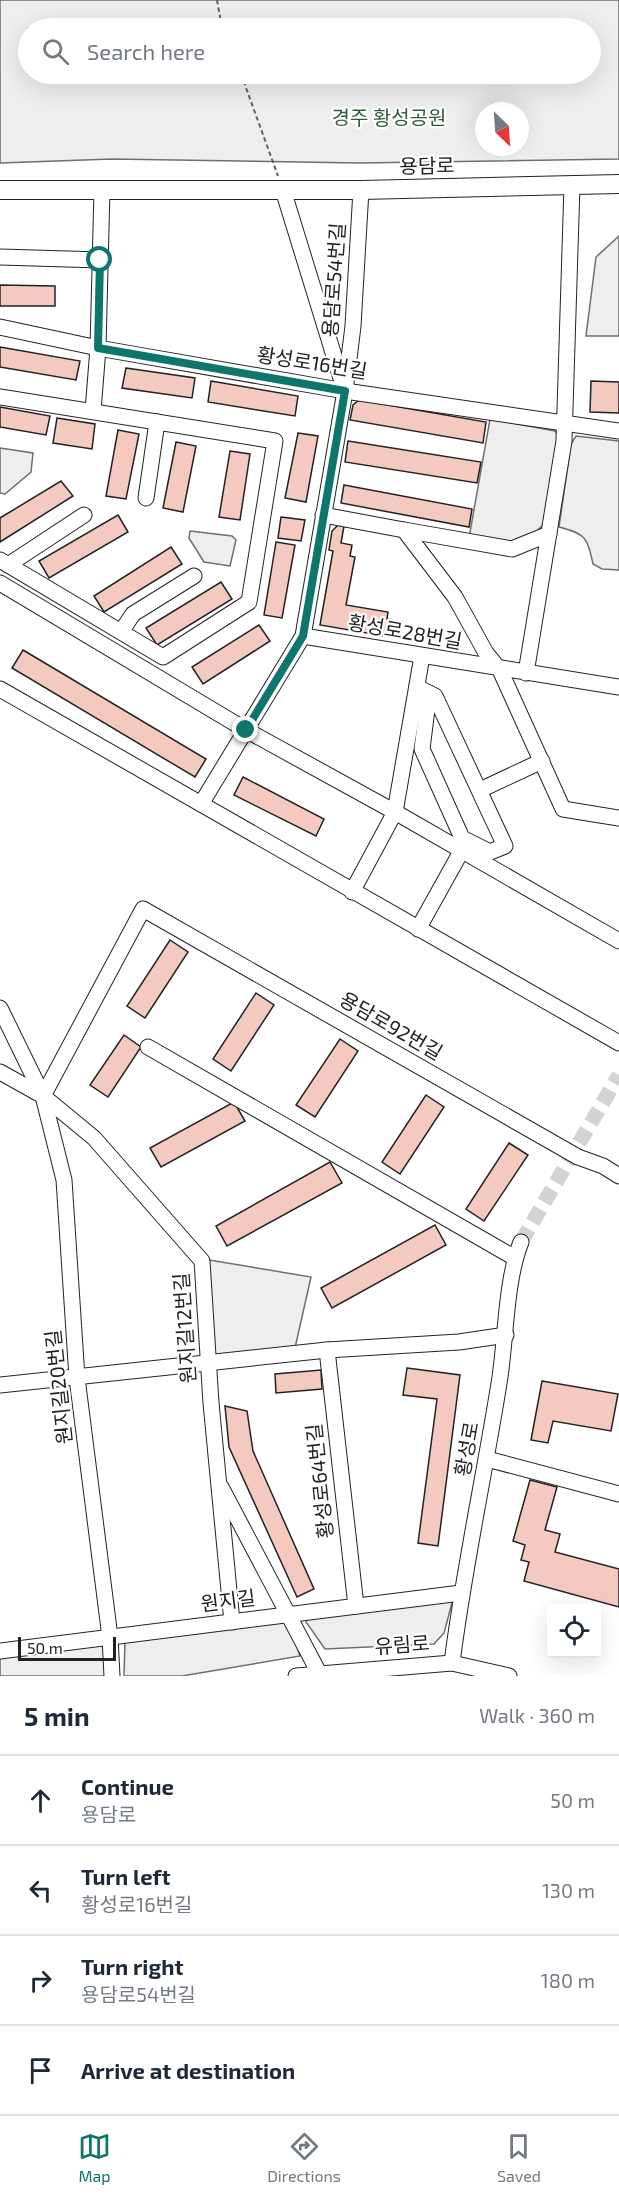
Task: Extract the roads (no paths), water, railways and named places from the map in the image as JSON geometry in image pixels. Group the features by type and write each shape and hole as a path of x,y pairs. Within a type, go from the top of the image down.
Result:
{"main road":[{"name":"용담로","path":"0,190 361,190 619,184"}],"street":[{"path":"526,673 566,422 572,185"},
{"path":"93,411 98,348 102,189"},
{"path":"283,190 345,391"},
{"name":"용담로54번길","path":"201,804 303,636 345,391 353,326 361,190"},
{"path":"0,257 100,260"},
{"name":"황성로16번길","path":"0,327 98,348 345,391 619,431"},
{"path":"0,397 275,441 249,602 163,657 4,562 84,515"},
{"path":"146,498 158,422"},
{"path":"323,515 512,549 549,534"},
{"path":"404,530 455,597 486,653 500,670 563,809 619,818"},
{"path":"121,632 133,614 194,576"},
{"path":"0,583 246,730 395,812 619,941"},
{"name":"황성로28번길","path":"303,636 500,670 619,687"},
{"path":"422,656 422,749 462,838 490,852 505,846 435,696 423,690"},
{"path":"0,689 619,1043"},
{"path":"352,892 395,812 423,690"},
{"path":"480,790 542,761"},
{"path":"418,929 462,850"},
{"name":"용담로92번길","path":"43,1096 143,909 578,1157 619,1176"},
{"name":"원지길12번길","path":"0,1008 43,1096"},
{"path":"148,1047 514,1258"},
{"name":"원지길12번길","path":"0,1072 43,1096 94,1138 201,1261 217,1479 232,1622"},
{"name":"원지길20번길","path":"43,1096 64,1180 77,1378 110,1637 112,1676"},
{"name":"황성로","path":"452,1663 461,1593 487,1459 507,1335 514,1258 521,1242"},
{"path":"0,1384 77,1378 327,1350 459,1342 507,1335"},
{"name":"황성로64번길","path":"327,1350 356,1606"},
{"path":"487,1459 619,1494"},
{"path":"217,1479 319,1673"},
{"name":"원지길","path":"0,1651 461,1593"},
{"name":"유림로","path":"296,1676 319,1673 342,1674 452,1663 509,1676"}],"tunnel":[{"path":"521,1242 619,1075"}],"park label":[{"name":"경주 황성공원","path":"389,118"}]}
